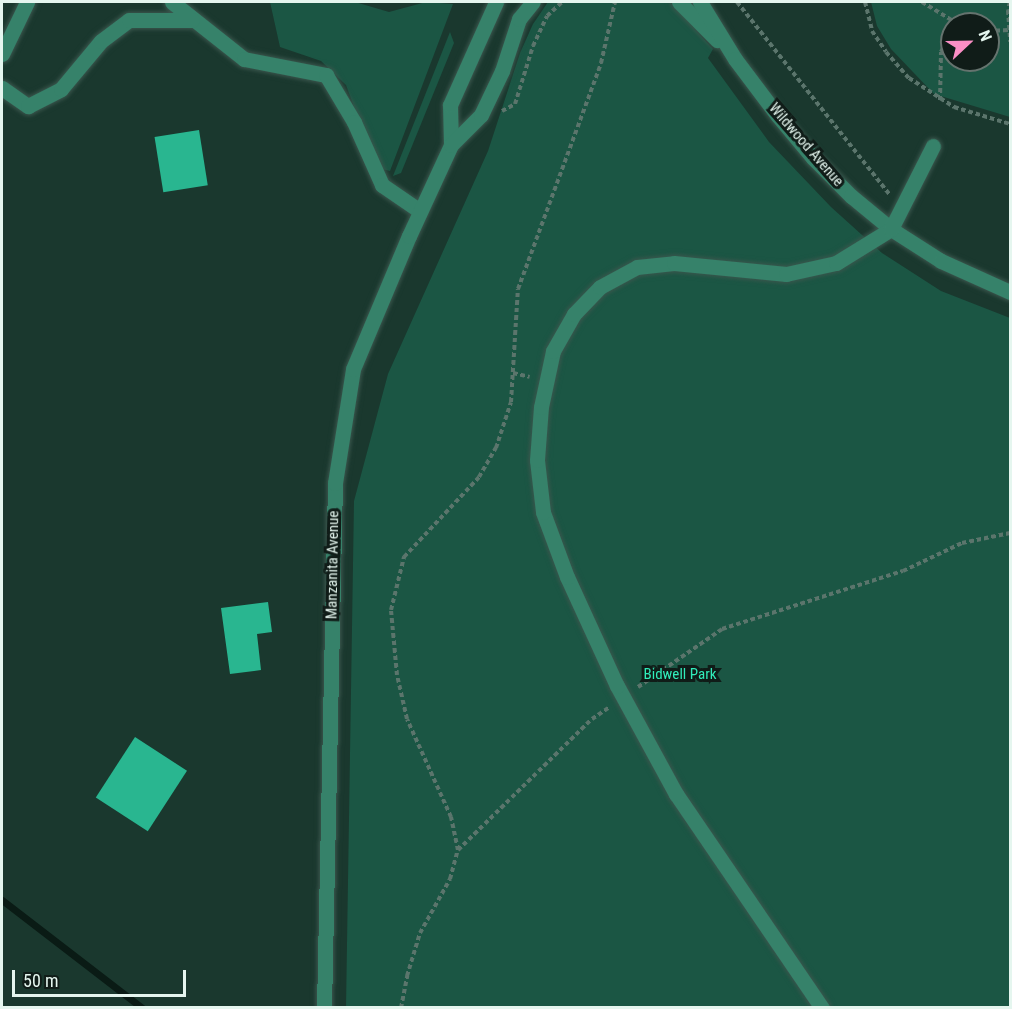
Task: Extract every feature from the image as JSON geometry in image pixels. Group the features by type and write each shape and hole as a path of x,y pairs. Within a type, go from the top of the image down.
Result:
{"street":[{"path":"2,54 27,2"},
{"path":"172,2 244,59 326,75 354,122 382,185 420,211"},
{"name":"Manzanita Avenue","path":"451,145 450,105 496,2"},
{"name":"Manzanita Avenue","path":"324,1008 335,483 352,369 451,145 481,115 502,71 519,20 533,2"},
{"name":"Wildwood Avenue","path":"679,2 735,59 813,158 851,196 891,229 941,261 1011,292"},
{"name":"Wildwood Avenue","path":"700,2 735,59"},
{"path":"2,88 28,106 61,89 100,41 129,20 192,20"},
{"path":"822,1008 676,794 624,697 567,577 543,512 537,460 542,407 553,351 574,314 600,287 636,267 674,263 786,274 836,263 891,229 933,146"}],"path":[{"path":"502,111 515,104 533,46 548,16 562,2"},
{"path":"401,1008 407,976 420,933 450,879 458,850 451,817 407,719 397,675 391,610 404,557 479,477 496,447 511,402 518,289 601,63 615,2"},
{"path":"737,2 889,194 904,203"},
{"path":"865,2 872,31 886,52 909,78 940,100 1011,124"},
{"path":"922,2 940,13"},
{"path":"1010,2 1011,42"},
{"path":"940,100 941,72"},
{"path":"458,850 592,719 722,629 903,571 962,543 1011,533"}],"green space":[{"path":"270,2 355,2 389,12 426,2 453,4 390,171 382,169 369,148 346,85 321,61 280,47"},
{"name":"Bidwell Park","path":"548,2 670,2 713,49 708,58 769,142 831,207 882,253 941,291 1010,318 1010,1007 346,1008 354,501 388,374 488,151 520,53 533,24"},
{"path":"871,2 1010,2 1010,117 934,94 891,49 877,26"},
{"path":"450,32 454,43 401,173 393,176"}],"building":[{"path":"199,130 208,185 163,192 155,137"},
{"path":"268,602 272,632 257,634 261,670 230,674 221,608"},
{"path":"135,737 187,771 148,831 96,797"}],"waterway":[{"path":"2,900 142,1008"}]}
